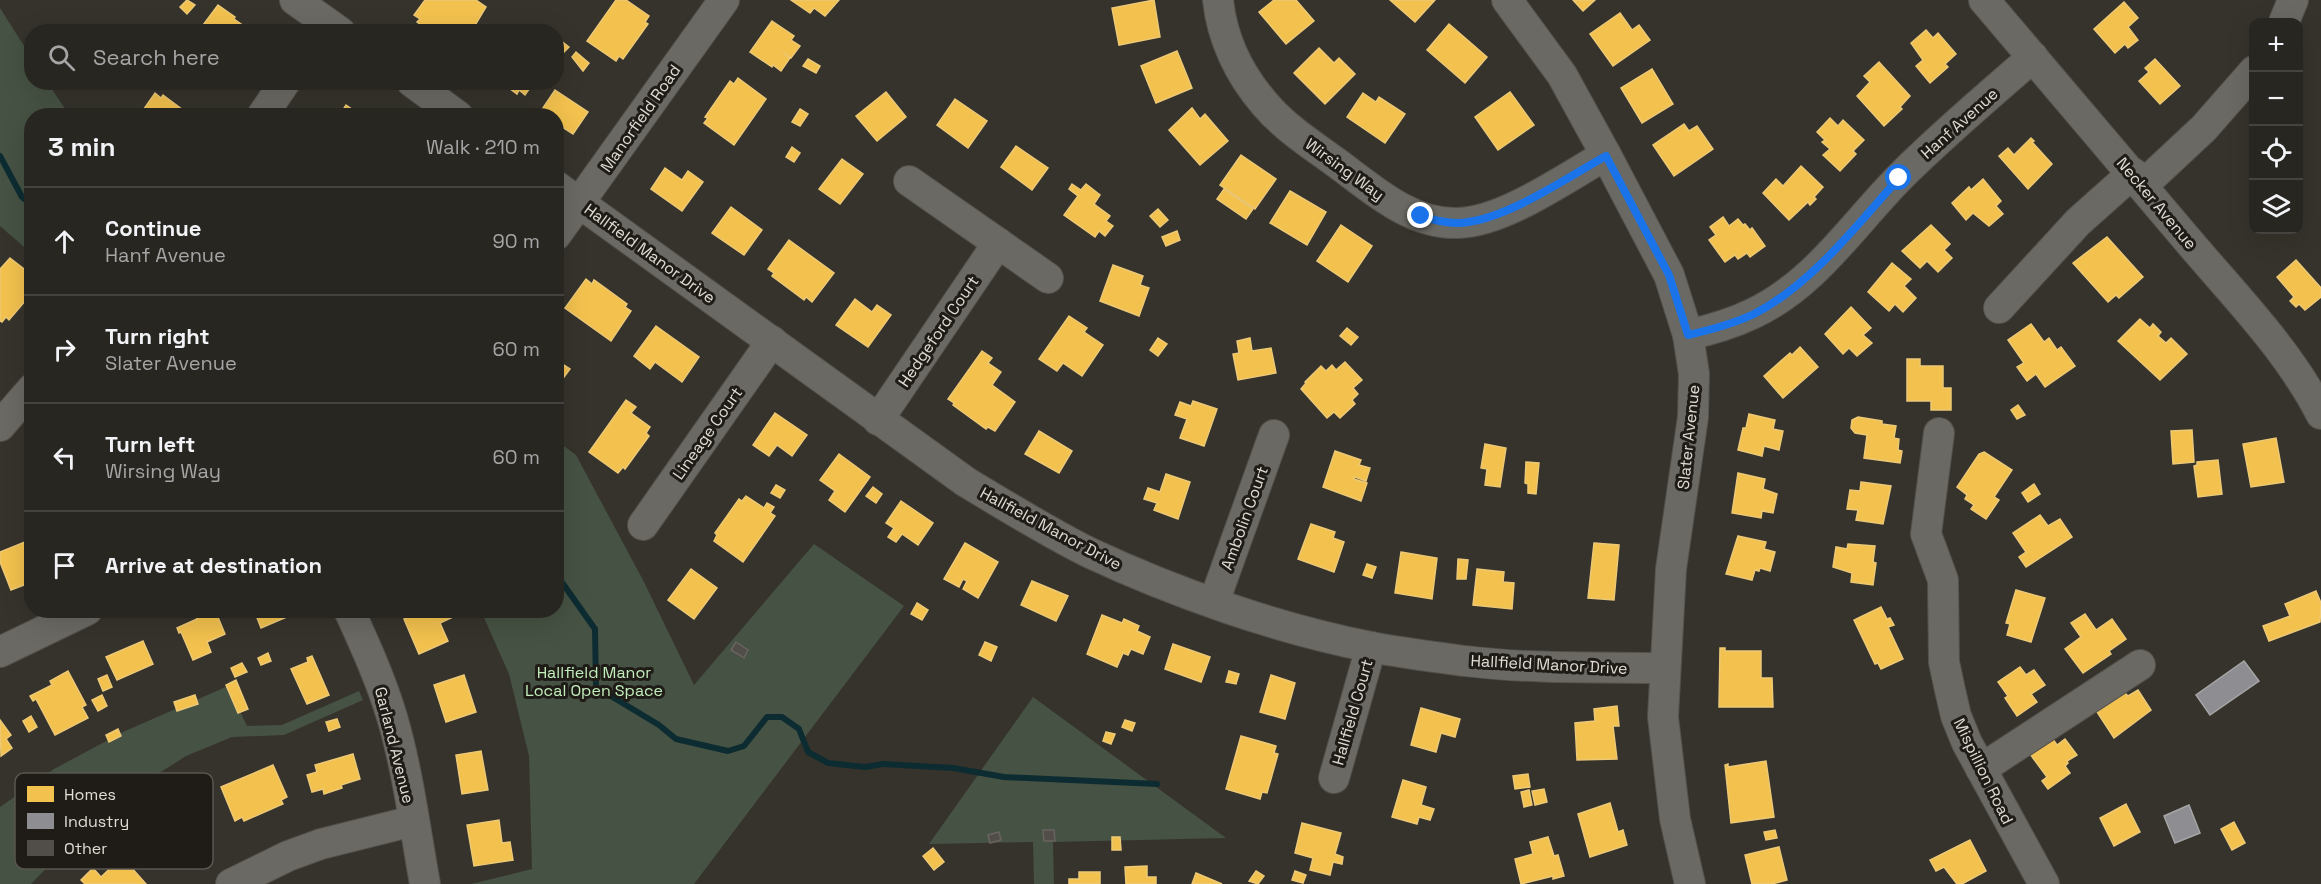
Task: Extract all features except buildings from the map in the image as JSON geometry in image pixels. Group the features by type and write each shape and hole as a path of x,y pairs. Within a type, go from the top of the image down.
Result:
{"street":[{"path":"296,0 324,24"},
{"name":"Manorfield Road","path":"568,194 724,0"},
{"name":"Wirsing Way","path":"1218,0 1224,32 1236,61 1272,111 1298,135 1389,201 1421,216 1456,223 1493,217 1606,156"},
{"name":"Slater Avenue","path":"1507,0 1562,75 1606,156 1669,275 1688,335 1694,374 1693,417 1671,569 1663,717 1675,819 1690,884"},
{"name":"Necker Avenue","path":"1984,0 2262,328 2291,366 2321,414"},
{"path":"2286,18 2293,0"},
{"name":"Hanf Avenue","path":"1688,335 1723,326 1754,314 1799,284 1945,133 2033,57"},
{"path":"1999,308 2078,222 2204,128 2252,72"},
{"path":"267,108 280,90"},
{"path":"423,90 447,108"},
{"path":"909,181 1048,278"},
{"name":"Hallfield Manor Drive","path":"568,194 966,482 1086,551 1143,576 1298,629 1371,647 1467,661 1521,666 1664,668"},
{"name":"Hedgeford Court","path":"878,420 998,243"},
{"name":"Lineage Court","path":"643,525 772,341"},
{"path":"0,426 24,398"},
{"name":"Mispillion Road","path":"1939,433 1926,534 1943,580 1943,643 1956,716 1980,769 2044,884"},
{"name":"Ambolin Court","path":"1214,602 1274,435"},
{"path":"0,652 70,618"},
{"name":"Garland Avenue","path":"353,618 381,683 392,719 425,884"},
{"name":"Hallfield Court","path":"1334,778 1371,647"},
{"path":"1980,769 2140,664"},
{"path":"231,884 288,856 321,844 413,821"}],"green space":[{"path":"0,8 24,46 24,90 53,90 64,108 24,108 24,247 0,226"},
{"name":"Hallfield Manor Local Open Space","path":"564,446 576,455 644,582 694,685 814,544 904,606 694,884 471,884 532,869 529,756 509,674 484,618 564,618"},
{"path":"228,686 247,726 282,725 359,691 363,700 284,735 232,737 186,756 159,773 48,773 123,732"},
{"path":"1033,697 1226,838 1053,842 1054,884 1034,884 1033,842 929,844"},
{"path":"15,796 15,869 46,869 31,884 0,884 0,807"}],"waterway":[{"path":"0,156 24,199"},
{"path":"564,585 595,629 596,687 659,725 676,739 728,751 744,746 767,717 782,717 799,729 808,752 828,763 865,767 883,764 953,768 1004,777 1157,784"}],"route":[{"path":"1421,216 1456,223 1493,217 1606,156 1669,275 1688,335 1723,326 1754,314 1799,284 1852,231 1899,178"}]}
